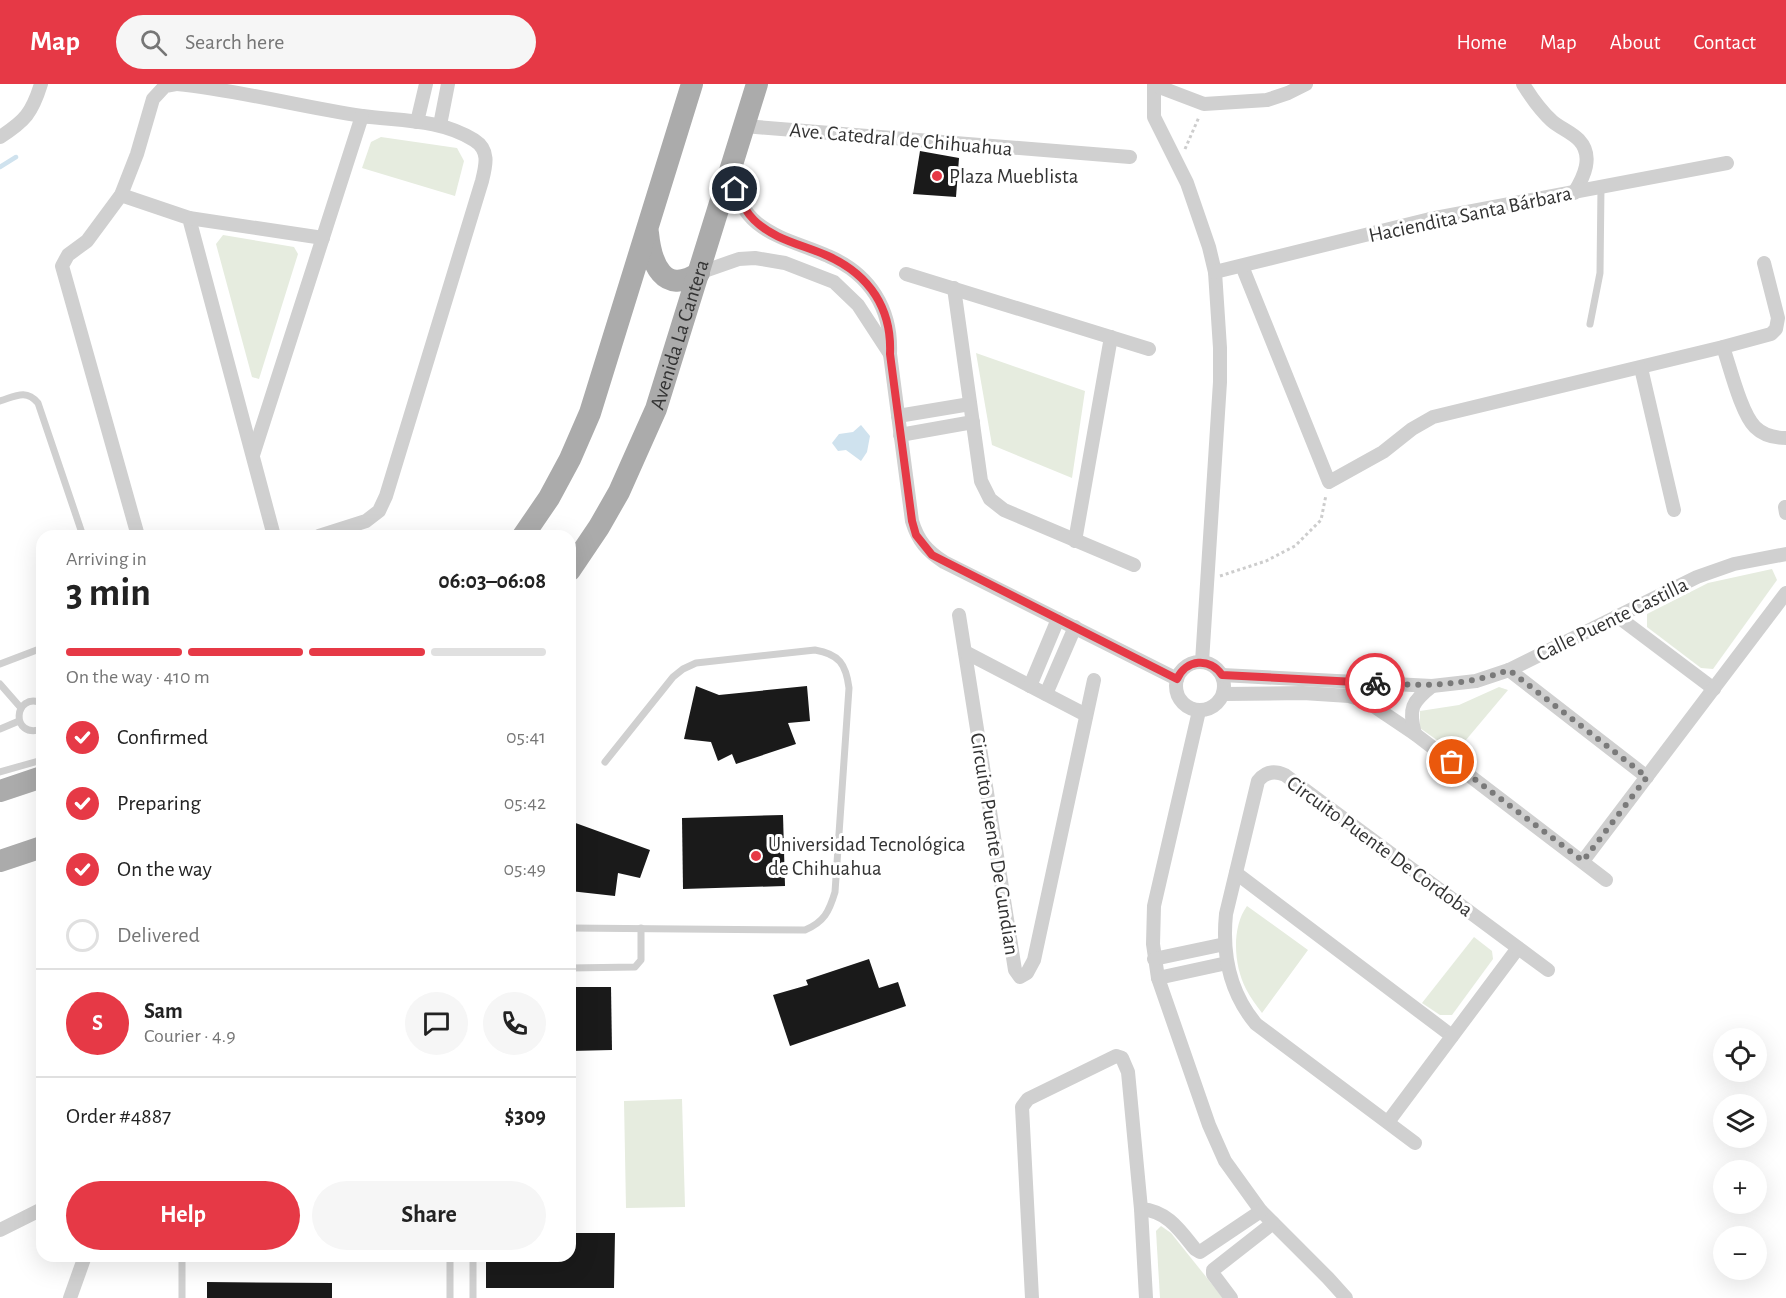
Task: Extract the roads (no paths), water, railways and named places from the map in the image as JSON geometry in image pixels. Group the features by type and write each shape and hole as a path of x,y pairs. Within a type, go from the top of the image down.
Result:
{"main road":[{"name":"Avenida La Cantera","path":"576,561 599,527 637,455 656,409 757,84"},
{"path":"527,530 549,498 570,459 590,413 688,85"},
{"path":"648,225 651,257 654,265 661,272 669,278 678,280 690,279 699,273"},
{"path":"0,791 36,779"},
{"path":"0,861 36,849"}],"street":[{"path":"0,137 21,124 35,104 41,84"},
{"path":"136,530 62,266 68,255 87,242 121,195 137,154 153,99 165,86 176,84 362,116 440,125 474,140 483,149 487,160 380,511 366,521 338,530"},
{"path":"417,122 426,84"},
{"path":"440,125 448,84"},
{"path":"1202,662 1220,382 1215,272 1199,215 1154,117 1154,84 1204,104 1267,100 1306,84"},
{"path":"1523,84 1544,113 1579,141 1584,149 1587,159 1585,170 1574,193"},
{"path":"253,455 362,116"},
{"name":"Ave. Catedral de Chihuahua","path":"744,126 1130,158"},
{"name":"Haciendita Santa Bárbara","path":"1215,272 1430,219 1727,163"},
{"path":"729,175 740,203 756,222 770,232 844,264 869,286 886,317 891,334 890,354 912,521 916,535 923,546 944,562 1177,679"},
{"path":"121,195 189,218 323,238"},
{"path":"189,218 272,530"},
{"path":"785,263 792,242"},
{"path":"699,273 739,258 755,258 785,263 834,282 846,292 867,317 890,354"},
{"path":"1242,266 1329,482 1383,452 1412,429 1433,417 1764,337 1776,330 1778,318 1764,263"},
{"path":"906,273 1149,349"},
{"path":"954,288 981,481 990,499 1004,510 1134,565"},
{"path":"1076,541 1111,337"},
{"path":"1723,347 1750,420 1763,433 1786,438"},
{"path":"1641,368 1674,510"},
{"path":"898,416 970,404"},
{"path":"900,435 973,422"},
{"name":"Calle Puente Castilla","path":"1222,675 1432,686 1476,681 1509,670 1715,570 1752,559 1786,554"},
{"path":"1583,861 1786,593"},
{"name":"Circuito Puente De Gundian","path":"959,615 1015,970 1020,977 1027,973 1034,960 1094,680"},
{"path":"1617,616 1714,689"},
{"path":"1030,686 1058,619"},
{"path":"1046,694 1075,627"},
{"path":"965,652 1086,715"},
{"path":"1195,662 1214,666 1222,675 1224,694 1211,708 1199,711 1187,707 1178,697 1177,679 1184,668 1195,662"},
{"path":"1509,670 1647,777"},
{"path":"1303,693 1304,679"},
{"path":"1415,734 1411,717 1412,708 1420,695 1432,686"},
{"path":"1224,694 1303,693 1349,696 1366,701 1415,734 1606,879"},
{"path":"1199,711 1157,886 1152,927 1158,978 1217,1144 1236,1178 1261,1211 1346,1298"},
{"name":"Circuito Puente De Cordoba","path":"1415,1143 1256,1024 1236,992 1227,963 1226,914 1257,782 1266,773 1280,772 1548,970"},
{"path":"1236,873 1452,1035"},
{"path":"1154,959 1225,944"},
{"path":"1388,1122 1518,948"},
{"path":"1158,978 1227,963"},
{"path":"1032,1298 1022,1113 1024,1102 1116,1056 1122,1058 1128,1072 1141,1209 1146,1298"},
{"path":"1141,1209 1152,1210 1169,1219 1200,1252 1261,1211"},
{"path":"0,1230 36,1212"},
{"path":"1231,1298 1213,1274 1213,1270 1273,1223"},
{"path":"70,1298 83,1262"}],"lane":[{"path":"1590,324 1600,273 1601,187"},
{"path":"0,401 23,393 39,403 81,530"},
{"path":"0,664 36,650"},
{"path":"576,928 805,930 824,919 830,910 834,892 849,688 844,666 827,652 814,650 696,663 673,677 605,762"},
{"path":"0,684 21,708"},
{"path":"36,701 26,702 21,708 19,721 23,727 36,731"},
{"path":"0,729 19,721"},
{"path":"0,772 36,762"},
{"path":"576,968 635,967 641,960 641,928"},
{"path":"182,1262 182,1298"},
{"path":"450,1262 450,1298"},
{"path":"473,1298 474,1262"}],"water":[{"path":"861,425 870,436 867,452 861,461 846,450 838,451 832,443 839,434 853,432"}],"waterway":[{"path":"0,167 16,157"}],"place":[{"name":"Plaza Mueblista","path":"937,176"},
{"name":"Universidad Tecnológica de Chihuahua","path":"756,856"}]}
